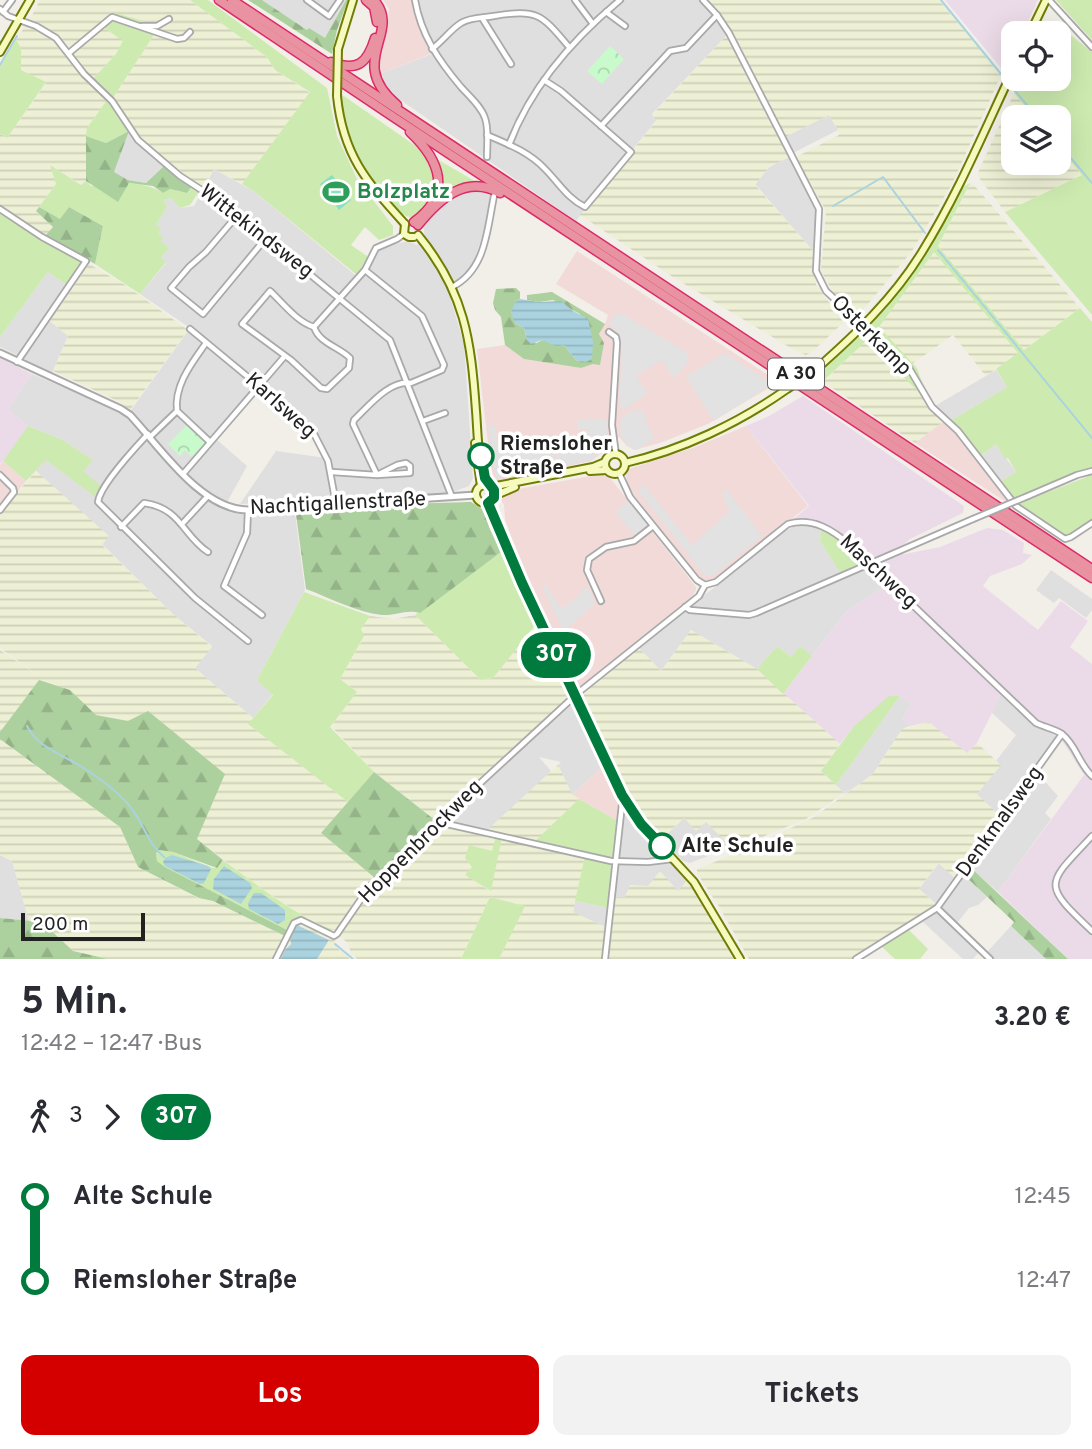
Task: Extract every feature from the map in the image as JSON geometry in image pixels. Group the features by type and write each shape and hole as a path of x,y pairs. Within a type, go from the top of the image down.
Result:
{"highway":[{"name":"A 30","path":"219,0 1092,578"},
{"name":"A 30","path":"232,0 1092,569"},
{"path":"300,46 342,66 359,65 370,53 377,25 374,7 366,0"},
{"path":"374,0 380,7 383,19 373,68 377,82 387,96 426,130"},
{"path":"395,118 427,150 438,172 436,196 412,224"},
{"path":"412,224 450,193 473,185 494,189 541,214"}],"main road":[{"path":"0,52 30,0"},
{"path":"352,0 338,49 337,96 343,134 358,166 383,202 412,224 416,236 434,257 452,287 464,316 471,360 475,451 487,486 494,496"},
{"path":"1036,21 1047,0"},
{"path":"625,463 713,432 814,371 864,325 921,254 967,171 1003,91"},
{"path":"412,224 404,234 409,237 416,236"},
{"path":"616,454 622,457 625,463 624,469 619,473 612,474 606,466 608,457 616,454"},
{"path":"488,503 480,501 476,495 487,486 606,466"},
{"path":"488,503 500,491 606,466"},
{"path":"488,503 503,544 622,795 641,824 703,895 740,959"}],"street":[{"path":"2,11 12,0"},
{"path":"307,0 329,16 340,0"},
{"path":"415,0 419,21 432,49 482,111 488,135 487,156"},
{"path":"575,0 593,24"},
{"path":"509,145 544,80 569,47 620,0"},
{"name":"Osterkamp","path":"703,0 718,15 729,33 819,209 816,271 826,291 909,368 932,407 958,431 1016,506 1065,539 1092,523"},
{"path":"1047,0 1092,47"},
{"name":"Wittekindsweg","path":"2,11 49,33 69,53 84,74 112,101 138,140 180,176 220,202 235,218 246,222 390,340 452,497"},
{"path":"432,49 457,25 469,19 523,12 550,24 569,47"},
{"path":"606,12 625,26"},
{"path":"601,126 670,51 686,48 718,15"},
{"path":"69,53 111,18 180,39 190,32"},
{"path":"482,18 511,64"},
{"path":"141,26 157,26 169,19"},
{"path":"488,135 519,149 544,168 565,193 585,207 631,152 544,80"},
{"path":"452,287 467,278 476,265 494,196"},
{"path":"0,209 42,237 86,261 16,362"},
{"path":"235,218 206,253 189,267 171,288 203,314 266,239"},
{"path":"314,327 341,300 365,270 378,246 397,240 404,234"},
{"path":"365,270 422,316 444,365 442,370 411,383 391,387 354,420 353,425 377,475"},
{"path":"270,291 308,326 314,327 317,334 348,355 351,362 349,368 327,389 321,388 298,366 242,324 270,291"},
{"name":"Karlsweg","path":"190,329 312,430 332,472 336,504"},
{"path":"609,332 616,337 617,343 612,425 616,454"},
{"path":"206,343 180,387 176,402 177,411 210,443"},
{"name":"Nachtigallenstraße","path":"0,353 114,405 130,415 183,474 207,497 223,506 247,510 476,495"},
{"path":"183,474 284,357"},
{"path":"177,411 149,436 99,497 98,502 195,598 248,641"},
{"path":"423,422 444,413"},
{"path":"332,472 377,475 410,473 410,466 406,463 397,464 377,475"},
{"path":"685,607 690,610 749,615 1077,475 1092,471"},
{"path":"619,473 627,492 653,526 697,580 705,585"},
{"path":"0,475 14,492 0,510"},
{"path":"183,523 207,497"},
{"path":"121,527 144,503 163,509 183,523 198,544 208,552"},
{"path":"247,510 247,533 224,586 262,615"},
{"name":"Maschweg","path":"576,695 699,596 705,585 716,582 788,524 797,522 821,526 835,532 1036,723 1062,734 1092,776"},
{"path":"601,601 587,570 589,559 606,547 634,541 653,526"},
{"name":"Hoppenbrockweg","path":"276,959 292,925 306,922 334,936 370,886 576,695"},
{"name":"Denkmalsweg","path":"856,959 937,908 1062,734"},
{"path":"605,959 622,795"},
{"path":"438,822 615,862 648,862 673,858"},
{"path":"1092,836 1062,868 1055,880 1055,892 1092,931"},
{"path":"937,908 990,959"}],"shaded area":[{"path":"262,0 346,0 326,39 309,28 307,30"},
{"path":"383,0 412,0 419,28 433,53 380,74 389,9"},
{"path":"419,0 699,0 728,34 652,114 657,119 576,221 399,99 386,86 380,74 437,52 424,22"},
{"path":"945,0 1038,0 1028,21 1001,21 1001,68"},
{"path":"829,115 838,130 793,153 821,205 816,210 814,252 755,184 769,167 791,156 782,138"},
{"path":"129,131 135,141 164,166 146,183 128,180 113,172"},
{"path":"214,169 255,192 360,279 380,248 408,241 417,245 425,238 423,223 443,201 473,187 492,191 486,225 472,267 447,287 464,344 473,478 469,486 447,494 240,504 276,451 326,458 303,421 260,385 216,439 247,466 226,504 243,509 294,506 305,590 257,680 273,694 253,718 195,668 212,646 174,615 102,544 108,536 36,471 45,460 82,471 93,460 63,440 28,426 8,410 32,374 110,407 126,417 190,328 140,294 166,263 161,257 170,248 160,242 156,225 167,207 164,200 171,198 180,208 194,206"},
{"path":"577,251 779,382 708,424 660,443 634,450 619,437 607,441 602,453 591,461 497,482 492,478 477,349 505,345 524,359 581,368 593,364 601,329 608,315 556,284"},
{"path":"48,272 72,289 50,321 68,336 52,373 0,347 0,337"},
{"path":"616,314 622,314 680,348 687,353 688,362 680,373 673,377 662,360 636,376 647,394 623,410 619,402 622,357 620,339 617,331 609,324"},
{"path":"725,353 772,384 714,421 686,377"},
{"path":"0,358 32,374 8,410 28,426 0,464"},
{"path":"996,370 1007,387 950,421 935,406"},
{"path":"803,396 964,506 963,513 910,539 894,553 905,554 940,547 987,528 1003,530 1024,543 1023,553 1032,555 1022,564 990,576 983,586 1038,630 1061,601 1088,621 1070,647 1092,664 1092,959 1068,959 998,892 1084,775 1061,739 1033,723 1001,695 977,743 967,754 929,722 910,726 902,720 911,704 900,696 890,696 854,726 840,744 783,694 846,612 888,581 835,532 807,522 788,524 809,506 746,426"},
{"path":"633,410 642,411 655,438 637,450 627,446 620,434 621,418"},
{"path":"577,419 605,420 605,423 608,423 607,440 592,460 566,465 565,460 557,461 556,451 559,446 585,447 588,444 587,432 590,429 577,429"},
{"path":"945,420 1009,500 1006,502 915,443"},
{"path":"488,426 496,426 497,451 553,451 556,466 496,479"},
{"path":"746,426 808,506 714,580 708,581 702,579 691,567 628,487 626,474 629,469 693,448"},
{"path":"996,444 1016,472 1000,482 980,456"},
{"path":"3,461 26,481 0,512 0,465"},
{"path":"601,474 611,479 696,590 690,600 580,689 521,566 505,519 504,505 499,498 513,490"},
{"path":"644,485 692,545 730,511 722,494 727,490 762,536 713,576 704,575 638,490"},
{"path":"629,501 649,527 635,536 615,512"},
{"path":"810,525 821,529 820,541 843,577 868,568 886,585 846,612 812,656 800,647 791,657 777,646 757,669 691,630 661,671 639,648 784,531"},
{"path":"1051,570 1092,599 1092,610 1086,618 1059,598 1054,603 1036,590"},
{"path":"544,583 561,608 581,595 579,592 587,587 592,594 594,605 568,627 580,639 571,647 544,590"},
{"path":"1001,694 1033,723 1061,739 1037,773 1058,796 1045,813 1051,819 998,892 967,865 977,794 1000,765 996,761 1016,735 991,712"},
{"path":"900,696 911,704 902,720 910,726 906,727 890,747 873,774 845,794 836,785"},
{"path":"572,701 604,765 572,795 558,765 561,762 539,757 551,771 486,834 440,823"},
{"path":"604,765 621,800 618,821 572,795"},
{"path":"623,804 635,822 688,879 678,892 631,885 625,897 612,897"},
{"path":"684,818 706,821 731,847 690,863 683,861 662,839"},
{"path":"0,855 12,861 29,921 0,918"},
{"path":"939,863 959,881 964,875 987,897 978,905 969,908 954,927 979,952 973,959 963,959 923,922 941,908 919,889"},
{"path":"575,901 610,908 608,928 573,913"},
{"path":"1011,926 1046,959 993,959 987,952"}],"green space":[{"path":"40,0 190,0 267,57 275,70 310,93 242,184 214,169 203,188 145,143 112,99 154,35 111,12 73,49 41,24 30,19"},
{"path":"190,0 208,0 327,88 337,136 357,179 393,226 393,235 379,240 365,227 351,245 367,256 357,275 242,184 310,92 275,70 267,57"},
{"path":"248,0 262,0 307,30 309,28 325,38 348,0 332,54"},
{"path":"707,0 939,0 1001,75 952,184 912,251 859,315 833,292 821,271 826,211 796,157 839,135 838,130 829,115 785,137 739,43 718,10"},
{"path":"1056,0 1092,0 1092,40"},
{"path":"111,12 144,21 140,29 154,35 112,99 93,79 116,54 123,41 102,26"},
{"path":"26,25 55,41 81,74 107,100 87,128 86,181 82,185 51,166 56,184 36,211 53,227 45,236 0,207 0,134 7,138 46,83 21,70 21,48 16,40"},
{"path":"102,26 124,41 93,79 72,55"},
{"path":"727,35 791,156 769,167 755,185 814,252 816,285 844,322 806,355 673,277 580,215 657,120 652,115"},
{"path":"1071,35 1092,52 1092,315 1005,212 1082,175 1071,162 1071,105 1024,105 1014,93 1071,91"},
{"path":"16,40 21,48 21,70 46,82 7,138 0,134 0,67"},
{"path":"610,46 624,59 602,84 587,71"},
{"path":"1014,93 1024,105 1009,105"},
{"path":"341,94 423,151 492,191 466,190 414,217 395,209 375,185 348,136"},
{"path":"107,100 129,131 106,143 86,136 87,128"},
{"path":"1001,122 1001,175 1071,175 1071,162 1082,175 1005,212 977,175"},
{"path":"129,131 114,172 128,180 146,183 164,166 192,186 187,193 170,189 163,193 153,186 129,183 118,202 86,181 86,136 106,143"},
{"path":"50,165 81,185 86,181 91,186 137,184 163,193 169,189 187,193 192,186 198,189 190,205 180,208 171,198 164,200 167,207 156,225 161,228 158,234 163,237 161,242 170,248 161,257 166,262 140,294 95,264 103,226 69,207 60,220 39,207 56,184"},
{"name":"Bolzplatz","path":"332,175 351,200 339,210 320,184"},
{"path":"970,183 1080,308 1024,350 938,246"},
{"path":"970,183 938,246 1024,350 1080,308 1092,322 1092,470 1071,475 1013,500 1000,482 1016,472 1008,458 1005,459 996,444 980,456 950,421 1007,387 996,369 1018,353 934,252 879,327 917,368 923,385 914,371 871,325 929,249 963,187"},
{"path":"39,207 60,219 69,207 103,226 95,264 45,236 53,227 36,211"},
{"path":"0,211 84,264 68,286 48,272 0,337"},
{"path":"934,252 1019,353 986,376 953,335 912,364 878,327"},
{"path":"89,264 125,285 188,330 130,410 120,402 53,371 68,336 50,321"},
{"path":"516,288 520,292 520,299 515,302 515,323 524,328 527,340 564,345 577,361 580,314 553,300 527,300 527,295 552,292 605,324 599,334 604,343 600,365 581,368 524,359 505,345 501,317 493,303 496,289"},
{"path":"865,330 908,370 923,396 866,341 822,382 813,377"},
{"path":"866,340 901,372 945,420 915,443 823,382"},
{"path":"187,425 206,442 192,457 185,450 180,456 168,444"},
{"path":"28,426 63,440 93,460 83,471 101,486 94,496 46,460 26,481 3,461"},
{"path":"36,471 109,536 102,545 174,615 212,647 195,668 253,718 249,724 348,802 321,833 375,878 360,892 337,929 329,930 300,914 255,884 197,839 128,721 95,715 70,690 39,681 0,732 0,650 39,676 0,648 0,512"},
{"path":"1092,475 1092,521 1071,536 1064,536 1017,504"},
{"path":"471,502 484,510 501,552 420,613 372,613 306,589 295,507"},
{"path":"821,529 839,540 864,564 841,574 820,541"},
{"path":"501,552 536,624 493,678 481,680 415,615"},
{"path":"304,592 370,616 361,629 364,636 340,679 357,692 330,727 374,772 348,802 248,724 273,695 257,680"},
{"path":"415,615 481,680 493,678 536,624 572,695 436,821 374,772 331,726 357,692 340,679 364,637 360,630 370,616 394,619"},
{"path":"691,630 757,669 840,744 821,771 844,793 806,819 733,849 706,822 696,831 684,818 660,840 636,809 579,692 637,646 661,671"},
{"path":"777,646 791,657 800,646 812,656 783,694 757,669"},
{"path":"39,680 70,690 96,715 128,721 148,711 225,774 197,839 223,860 217,868 173,852 159,850 156,853 157,861 287,930 285,936 213,901 199,898 138,867 120,827 0,739 0,732"},
{"path":"889,696 900,696 836,785 821,771 854,726"},
{"path":"929,722 967,753 977,743 1001,765 977,794 1001,817 956,879 938,863 919,889 937,905 852,959 749,959 697,869 814,817 873,774 902,729"},
{"path":"0,739 120,827 138,867 198,898 213,901 285,936 274,959 108,959 73,951 42,922 29,921 12,861 0,855"},
{"path":"558,765 572,794 579,799 533,844 585,856 573,912 608,928 605,959 499,959 524,906 490,897 461,959 357,959 351,953 348,943 339,936 366,895 440,823 486,831","holes":["493,851 491,891 466,875"]},
{"path":"374,772 436,821 375,878 321,833"},
{"path":"579,799 618,821 610,908 575,901 585,856 532,844"},
{"path":"496,836 502,837 491,891 465,875 472,867 465,858 469,845 492,851"},
{"path":"159,850 173,852 213,868 217,868 223,860 297,912 337,929 328,931 301,918 296,919 287,930 165,867 157,861 156,853"},
{"path":"970,867 1068,959 1046,959 1011,926 1014,922 964,875"},
{"path":"660,871 678,891 688,879 737,959 607,959 614,897 625,897 630,885 648,886"},
{"path":"490,897 525,906 499,959 461,959"},
{"path":"0,918 42,922 73,951 108,959 0,959"},
{"path":"301,922 335,938 334,945 350,959 317,959 329,941 300,925 291,944 281,959 278,959 294,926"},
{"path":"909,930 928,949 920,959 895,959 882,947"}],"water":[{"path":"520,299 561,301 588,319 593,341 592,359 586,362 577,361 564,345 556,346 542,340 531,344 524,328 515,323 511,313 515,302"},
{"path":"172,855 208,866 211,869 204,883 200,884 165,866 165,858"},
{"path":"224,866 250,883 252,888 241,904 213,889 214,879"},
{"path":"254,893 261,893 285,910 285,920 278,924 249,909 248,903"},
{"path":"297,925 329,940 317,959 281,959 291,944 290,937"}],"waterway":[{"path":"941,0 1001,74"},
{"path":"0,65 17,36"},
{"path":"1015,91 1027,105"},
{"path":"1071,158 1092,183"},
{"path":"833,206 883,177 925,233"},
{"path":"938,250 1092,438"},
{"path":"27,726 37,740 118,793 133,810 153,845 164,857"},
{"path":"335,944 353,959"}],"bus line":[{"name":"307","path":"481,456 485,478 494,490 494,498 488,503 503,544 622,795 641,824 662,846"}],"place":[{"name":"Bolzplatz","path":"336,192"},
{"name":"Riemsloher Straße","path":"481,456"},
{"name":"Alte Schule","path":"662,846"}]}
